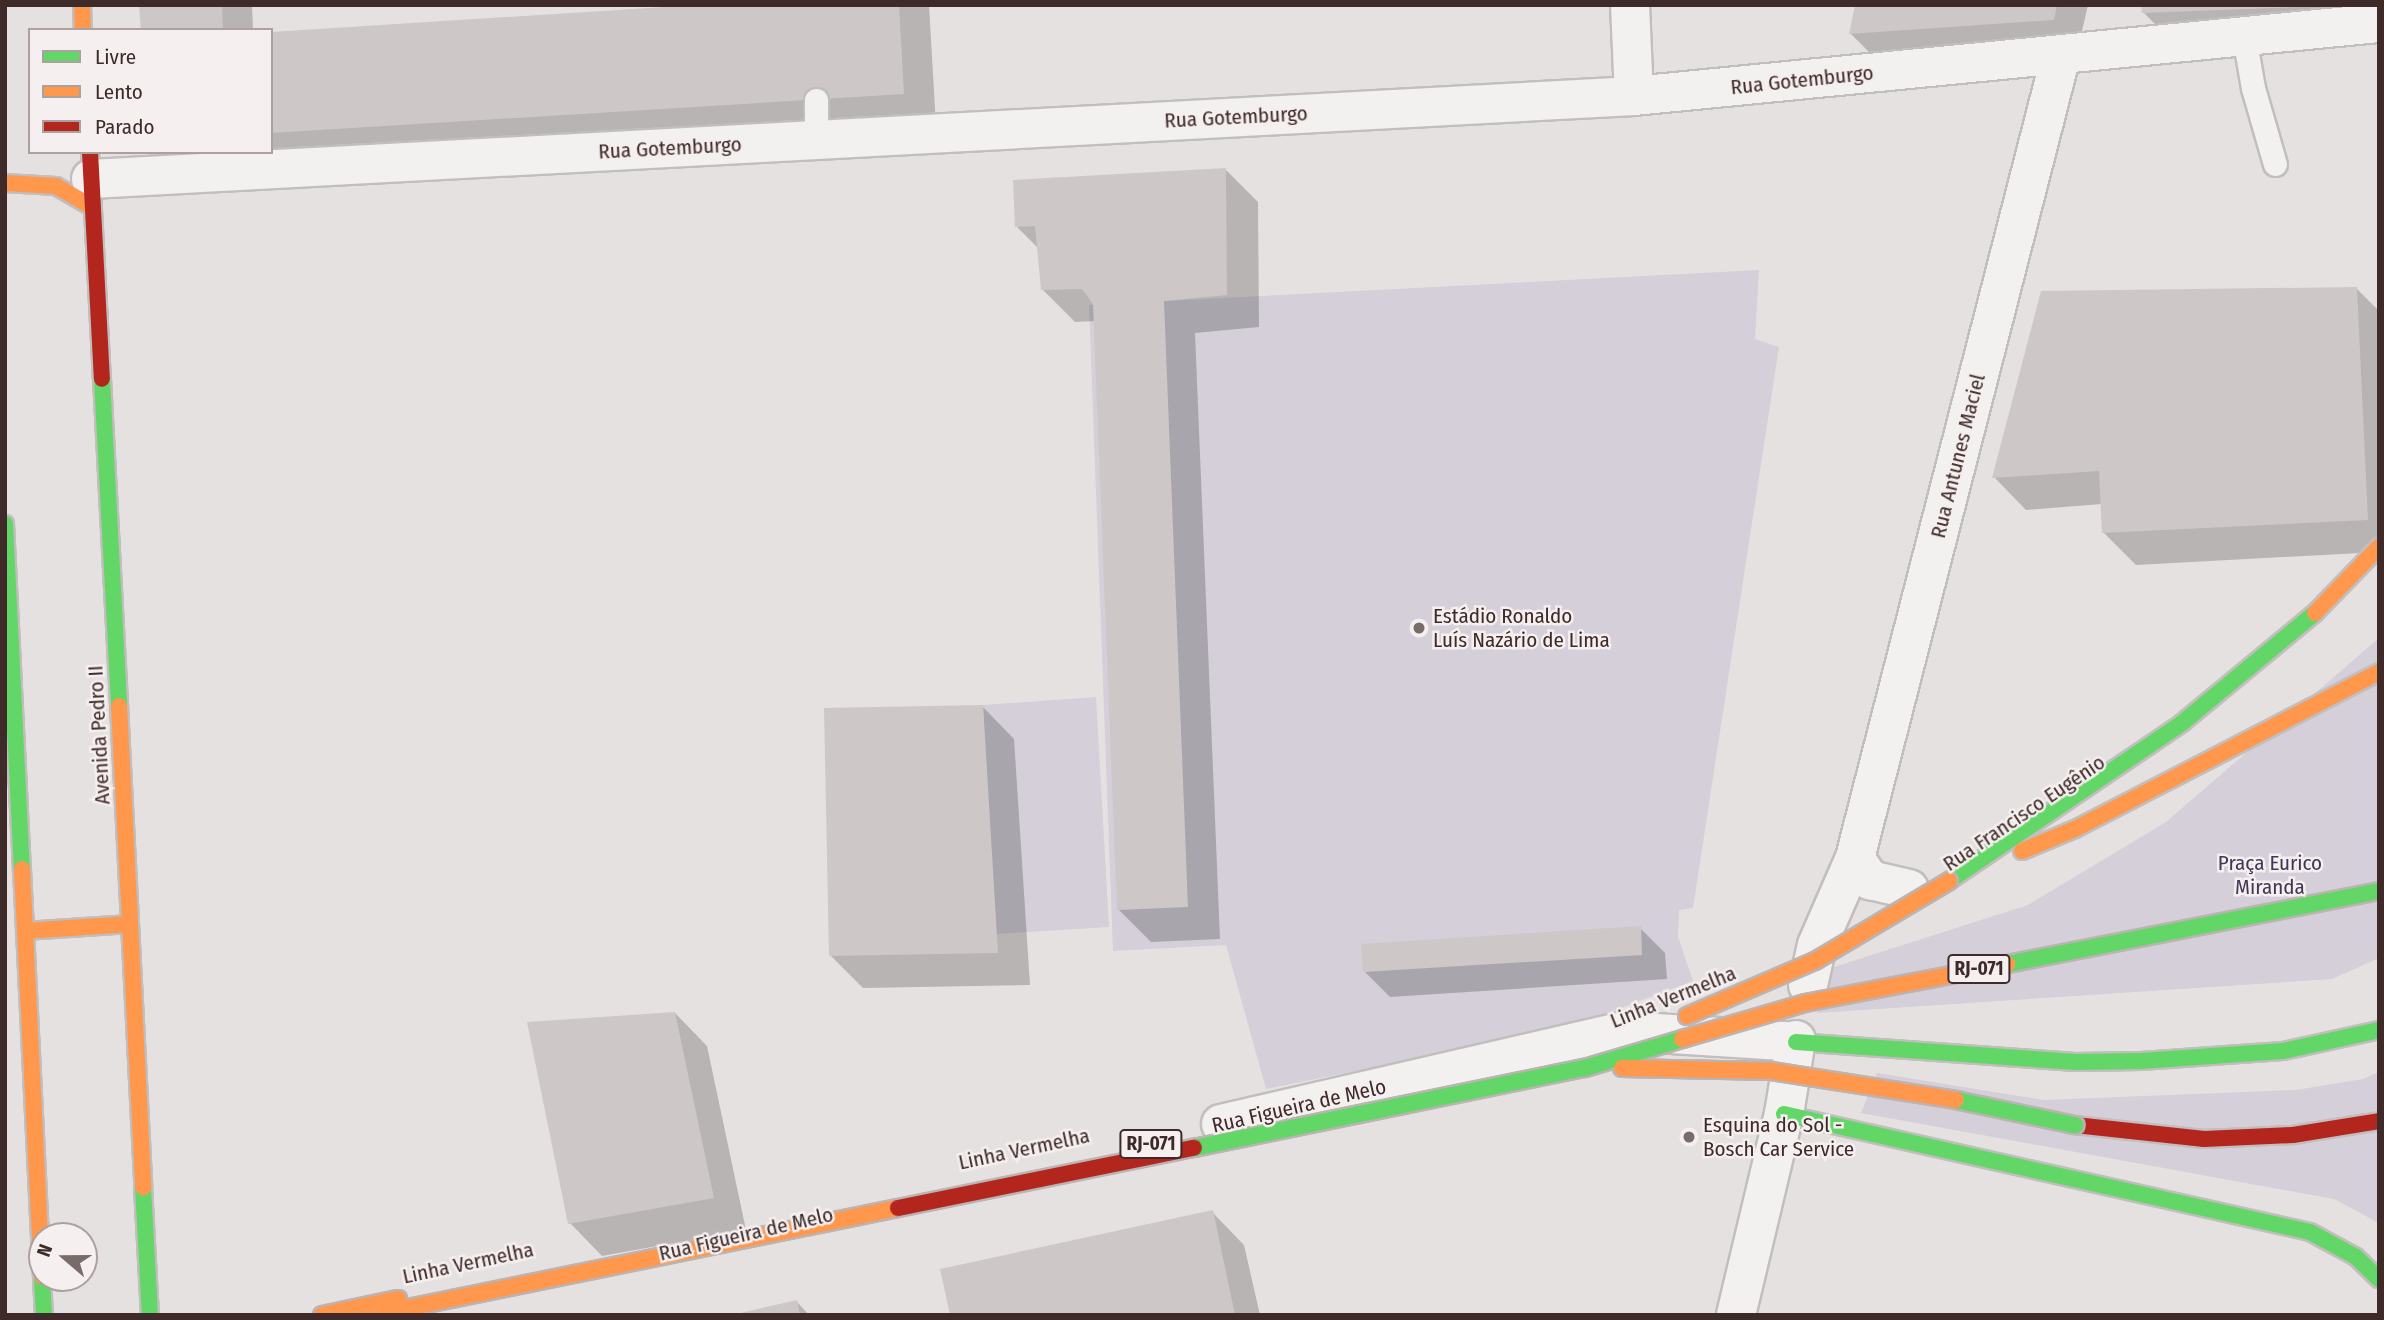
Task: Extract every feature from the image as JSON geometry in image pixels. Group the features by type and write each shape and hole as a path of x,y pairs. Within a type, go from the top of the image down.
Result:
{"main road":[{"path":"82,5 83,28"},
{"path":"5,183 56,186 91,179"},
{"name":"Avenida Pedro II","path":"91,179 150,1315"},
{"path":"5,524 39,1222"},
{"path":"1949,881 2182,723 2305,624 2379,547"},
{"name":"RJ-071","path":"1949,881 2075,829 2379,672"},
{"name":"Linha Vermelha","path":"322,1315 1625,1043 1815,961 1949,881"},
{"name":"RJ-071","path":"1585,1068 1805,1003 2379,891"},
{"path":"25,931 130,924"},
{"path":"1796,1042 2061,1061 2141,1061 2283,1051 2379,1030"},
{"path":"1585,1068 1771,1071 1881,1085 2074,1125 2204,1139 2293,1135 2379,1121"},
{"name":"Linha Vermelha","path":"373,1315 1585,1068"},
{"path":"1784,1114 2309,1232 2356,1257 2379,1279"},
{"path":"43,1292 44,1315"}],"street":[{"path":"1630,5 1634,96"},
{"name":"Rua Gotemburgo","path":"91,179 1634,96 2379,23"},
{"name":"Rua Antunes Maciel","path":"1736,1315 1784,1114 1817,945 1855,858 2061,55"},
{"name":"Rua Francisco Eugênio","path":"1623,1031 1817,945 1909,889 2150,729 2293,615 2379,527"},
{"path":"1855,858 1870,880 1909,889"},
{"name":"Rua Figueira de Melo","path":"396,1315 1623,1031 1796,1042"}],"lane":[{"path":"2244,36 2253,88 2275,164"},
{"path":"816,100 817,140"}],"green space":[{"name":"Estádio Ronaldo Luís Nazário de Lima","path":"1759,270 1755,339 1779,347 1693,908 1679,910 1678,937 1693,981 1544,1037 1423,1070 1419,1058 1266,1089 1226,945 1113,951 1089,305"},
{"name":"Praça Eurico Miranda","path":"2379,638 2379,958 2332,979 1817,1013 1831,968 2028,905 2166,822"},
{"path":"1096,697 1109,927 996,934 983,705"},
{"path":"2379,1072 2379,1223 2334,1199 1861,1113 1877,1073 2044,1100 2296,1090 2363,1079"}],"building":[{"path":"139,5 222,5 223,28 141,28"},
{"path":"696,5 899,5 904,94 273,133 273,32"},
{"path":"1855,5 2057,5 2054,20 1849,34"},
{"path":"2141,5 2298,5 2298,7 2142,13"},
{"path":"1226,168 1227,295 1164,301 1188,907 1117,910 1093,304 1082,289 1041,290 1035,226 1015,227 1013,180"},
{"path":"2357,287 2368,520 2102,533 2099,471 1992,478 2041,291"},
{"path":"983,705 998,953 829,956 824,708"},
{"path":"1641,926 1642,955 1363,972 1361,944"},
{"path":"675,1012 714,1198 568,1224 527,1022"},
{"path":"1213,1210 1235,1315 950,1315 940,1269"},
{"path":"797,1300 800,1315 736,1315 736,1314"}],"traffic: fast":[{"path":"102,379 119,706"},
{"path":"5,524 22,869"},
{"path":"1949,881 2182,723 2315,613"},
{"path":"2007,964 2379,891"},
{"path":"1796,1042 2075,1062 2141,1061 2283,1051 2379,1030"},
{"path":"1194,1148 1585,1068 1682,1039"},
{"path":"1956,1100 2075,1125"},
{"path":"1784,1114 2310,1232 2356,1257 2379,1279"},
{"path":"143,1187 150,1315"},
{"path":"43,1292 44,1315"}],"traffic: slow":[{"path":"82,5 83,28"},
{"path":"5,183 56,186 92,207"},
{"path":"2315,613 2379,547"},
{"path":"2022,851 2075,829 2379,672"},
{"path":"119,706 143,1187"},
{"path":"22,869 39,1222"},
{"path":"1687,1016 1815,961 1949,881"},
{"path":"25,931 130,924"},
{"path":"1682,1039 1805,1003 2007,964"},
{"path":"1622,1068 1771,1071 1956,1100"},
{"path":"373,1315 898,1208"},
{"path":"322,1315 398,1299"}],"traffic: jam":[{"path":"90,154 102,379"},
{"path":"2075,1125 2204,1139 2293,1135 2379,1121"},
{"path":"898,1208 1194,1148"}],"place":[{"name":"Estádio Ronaldo Luís Nazário de Lima","path":"1419,628"},
{"name":"Esquina do Sol - Bosch Car Service","path":"1689,1137"}]}
